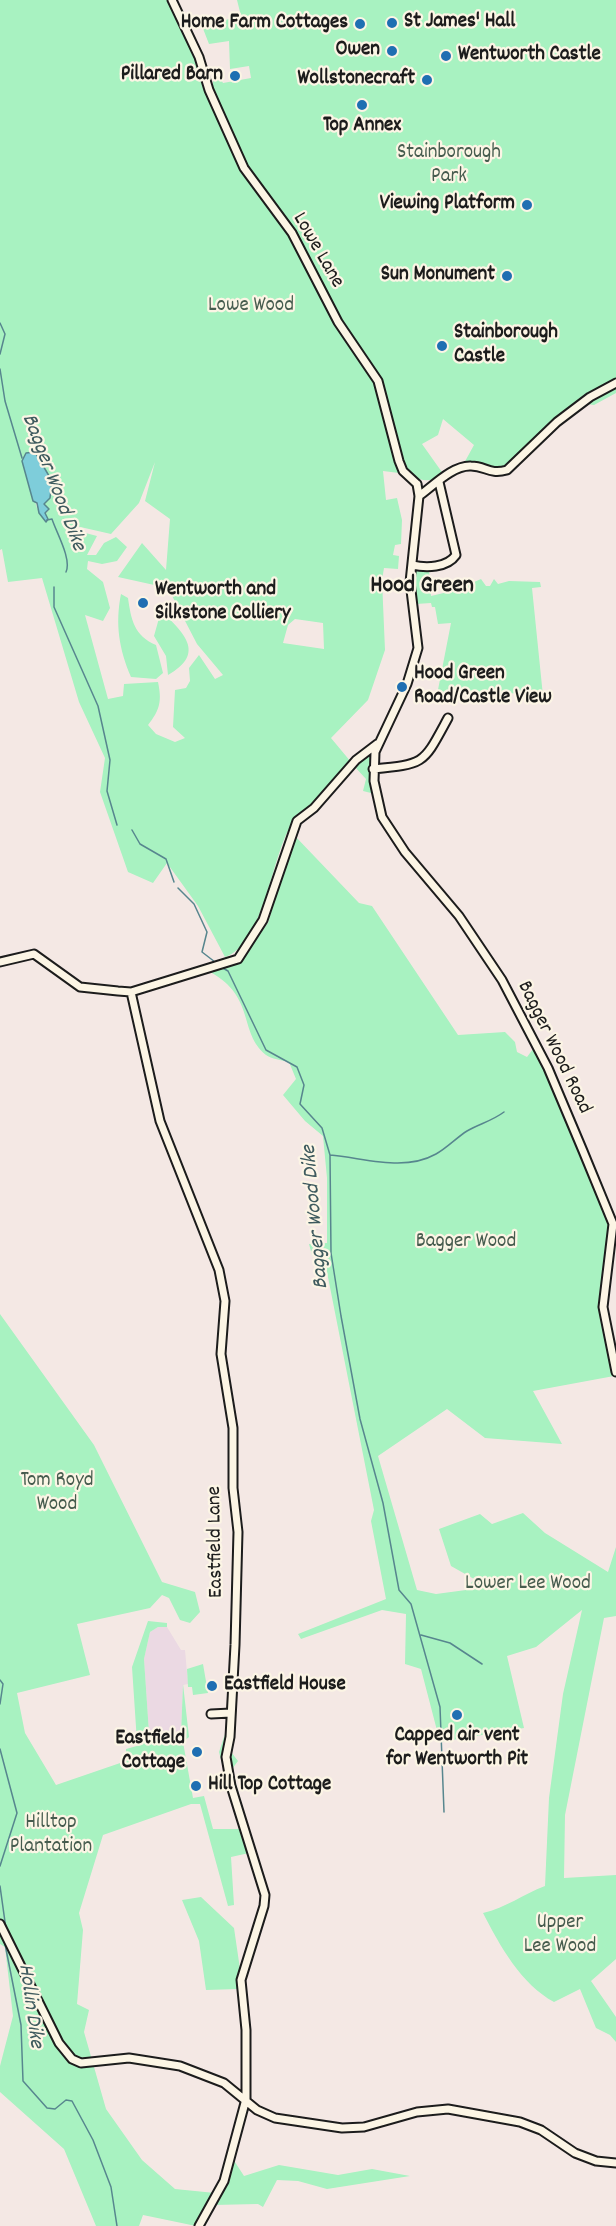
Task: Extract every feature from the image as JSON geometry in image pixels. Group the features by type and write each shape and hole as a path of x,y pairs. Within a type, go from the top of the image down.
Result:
{"street":[{"name":"Lowe Lane","path":"172,0 199,57 209,90 244,168 292,233 333,312 378,381 399,461 403,471 417,484"},
{"path":"419,496 460,467 471,465 498,472 507,470 557,422 590,397 616,383"},
{"path":"436,484 417,484 419,496 411,582 418,648 407,684 377,744 373,769 418,763 430,751 448,718"},
{"path":"412,565 427,568 452,560 456,555 436,484"},
{"path":"0,962 34,954 80,987 131,992 238,959 263,920 297,821 314,808 356,760 377,744"},
{"name":"Bagger Wood Road","path":"373,769 385,825 459,916 502,980 548,1068 613,1224 603,1307 616,1372"},
{"name":"Eastfield Lane","path":"131,992 160,1120 219,1270 225,1301 221,1354 234,1435 233,1488 238,1532 231,1713 226,1757 231,1786 265,1895 264,1906 241,1980 246,2030 246,2099 224,2181 199,2226"},
{"path":"211,1714 231,1713"},
{"path":"3,1928 59,2043 72,2059 81,2063 129,2058 161,2062 224,2083 262,2113 275,2118 342,2128 364,2127 417,2112 448,2109 520,2122 541,2130 584,2157 616,2163"}],"shaded area":[{"path":"158,1627 167,1627 181,1650 185,1650 188,1684 183,1685 181,1735 156,1741 149,1733 144,1659 150,1632"}],"green space":[{"name":"Lowe Wood","path":"0,0 169,0 196,57 205,89 243,170 291,237 333,322 373,377 381,398 399,473 383,471 386,500 397,498 402,520 401,544 395,545 393,555 399,556 398,569 384,568 382,580 385,650 368,700 331,738 351,762 289,829 257,920 249,936 238,949 225,957 198,906 167,863 153,883 128,872 100,792 105,758 79,702 42,578 8,582 2,549 0,550","holes":["41,459 42,466 52,481 50,494 44,505 49,510 45,514 47,522 37,508 22,461","155,462 145,501 170,519 166,570 142,543 118,577 168,588 197,644 223,675 215,679 199,655 189,668 190,681 186,688 175,690 173,727 185,738 175,742 156,734 148,725 159,705 158,682 124,684 123,696 108,699 85,615 103,621 110,608 103,582 87,569 88,561 102,564 117,561 127,547 116,537 104,543 96,555 87,555 97,536 74,530 76,526 111,534 139,503","295,619 323,623 324,649 283,643 288,625"]},
{"name":"Stainborough Park","path":"237,0 616,0 616,393 594,405 586,404 587,395 552,421 512,463 498,469 473,464 463,465 474,445 443,419 438,435 422,444 444,475 432,480 422,480 408,471 403,465 381,380 340,320 296,230 246,167 213,90 213,78 219,76 223,83 251,78 249,66 230,69 229,41 209,44 202,26 241,16"},
{"path":"415,570 429,570 431,596 456,590 481,579 486,586 490,586 494,579 498,584 509,581 540,582 541,587 532,588 543,696 486,691 436,700 451,623 438,624 435,607 432,607 431,603 416,604 413,581"},
{"path":"121,594 128,598 132,620 138,632 156,645 163,673 156,679 131,677 119,636 118,616"},
{"path":"161,611 183,635 189,651 180,667 168,675 166,656 154,636"},
{"path":"372,751 375,794 363,791 366,779 354,766"},
{"name":"Bagger Wood","path":"294,835 359,903 372,906 458,1035 505,1032 515,1042 517,1052 527,1057 533,1049 545,1069 609,1223 598,1306 614,1376 533,1391 562,1444 485,1438 447,1409 378,1456 417,1590 436,1594 466,1590 474,1579 451,1566 439,1529 480,1514 492,1524 523,1513 545,1533 608,1572 616,1547 616,1616 604,1618 565,1815 564,1878 616,1875 616,1959 591,1981 616,2017 616,2042 610,2035 596,2028 580,1989 554,2002 531,1985 504,1951 483,1913 499,1908 545,1886 549,1798 563,1694 582,1610 536,1647 507,1656 524,1728 440,1742 421,1669 405,1664 406,1614 382,1610 301,1639 298,1634 386,1599 371,1521 374,1510 326,1267 312,1255 309,1244 327,1243 327,1178 323,1136 305,1121 283,1095 296,1079 289,1062 266,1055 257,1046 241,1003 224,982 210,972 240,961 268,923"},
{"path":"0,1314 94,1445 162,1582 195,1592 200,1612 190,1623 180,1620 169,1598 162,1595 150,1608 77,1624 90,1675 17,1693 25,1733 56,1785 126,1761 126,1749 144,1744 137,1742 132,1667 148,1621 167,1623 167,1627 158,1627 150,1632 144,1659 149,1733 156,1741 181,1735 183,1684 189,1737 183,1742 193,1798 204,1796 213,1829 239,1829 219,1752 225,1734 228,1748 238,1761 232,1769 250,1834 245,1832 249,1853 231,1857 234,1905 228,1906 200,1804 191,1804 103,1835 79,1913 83,1930 77,2004 89,2010 84,2032 106,2109 142,2160 175,2189 215,2193 196,2226 143,2215 139,2226 96,2226 64,2149 0,2092 0,2066 13,2016 5,1947 0,1944"},
{"path":"203,1664 208,1693 193,1695 192,1687 188,1687 187,1669"},
{"path":"201,1897 234,1928 240,1969 238,1989 206,1990 199,1941 182,1900"},
{"path":"233,2159 244,2176 279,2165 338,2175 372,2169 410,2176 327,2189 298,2181 277,2180 263,2207 258,2204 213,2205 221,2194"}],"water":[{"path":"35,452 52,481 50,498 44,504 49,509 45,513 48,519 46,522 39,513 37,503 33,501 22,461 26,453"}],"waterway":[{"name":"Bagger Wood Dike","path":"0,323 5,334 0,354"},
{"name":"Bagger Wood Dike","path":"0,369 5,401 22,458"},
{"name":"Bagger Wood Dike","path":"47,520 52,519 63,546 67,560 66,572"},
{"name":"Bagger Wood Dike","path":"54,587 54,607 98,706 110,760 107,791 117,825"},
{"name":"Bagger Wood Dike","path":"132,830 140,844 166,859 174,882"},
{"name":"Bagger Wood Dike","path":"178,888 194,904 207,932 202,952 215,962"},
{"name":"Bagger Wood Dike","path":"221,967 228,971 266,1050 297,1067 304,1085 300,1104 322,1128 330,1155 331,1253 341,1316 360,1419 383,1503 399,1590 411,1604 440,1707 444,1812"},
{"path":"330,1155 398,1163 424,1159 440,1152 467,1131 504,1112"},
{"name":"Bagger Wood Dike","path":"421,1635 450,1643 482,1664"},
{"name":"Hollin Dike","path":"0,1680 3,1684 0,1704"},
{"name":"Hollin Dike","path":"0,1749 17,1813 0,1866"},
{"name":"Hollin Dike","path":"0,1886 6,1929"},
{"name":"Hollin Dike","path":"4,1939 21,2025 23,2081 47,2108 55,2109 66,2100 72,2101 93,2140 111,2187 117,2226"}],"place":[{"name":"St James' Hall","path":"392,23"},
{"name":"Home Farm Cottages","path":"360,24"},
{"name":"Owen","path":"392,51"},
{"name":"Wentworth Castle","path":"446,56"},
{"name":"Pillared Barn","path":"235,76"},
{"name":"Wollstonecraft","path":"427,80"},
{"name":"Top Annex","path":"362,105"},
{"name":"Viewing Platform","path":"527,205"},
{"name":"Sun Monument","path":"507,276"},
{"name":"Stainborough Castle","path":"442,346"},
{"name":"Wentworth and Silkstone Colliery","path":"143,603"},
{"name":"Hood Green Road/Castle View","path":"402,687"},
{"name":"Eastfield House","path":"212,1686"},
{"name":"Capped air vent for Wentworth Pit","path":"457,1715"},
{"name":"Eastfield Cottage","path":"197,1752"},
{"name":"Hill Top Cottage","path":"196,1786"}],"district":[{"name":"Hood Green","path":"422,588"}],"park label":[{"name":"Tom Royd Wood","path":"57,1494"},
{"name":"Lower Lee Wood","path":"528,1585"},
{"name":"Hilltop Plantation","path":"51,1836"},
{"name":"Upper Lee Wood","path":"560,1936"}]}
